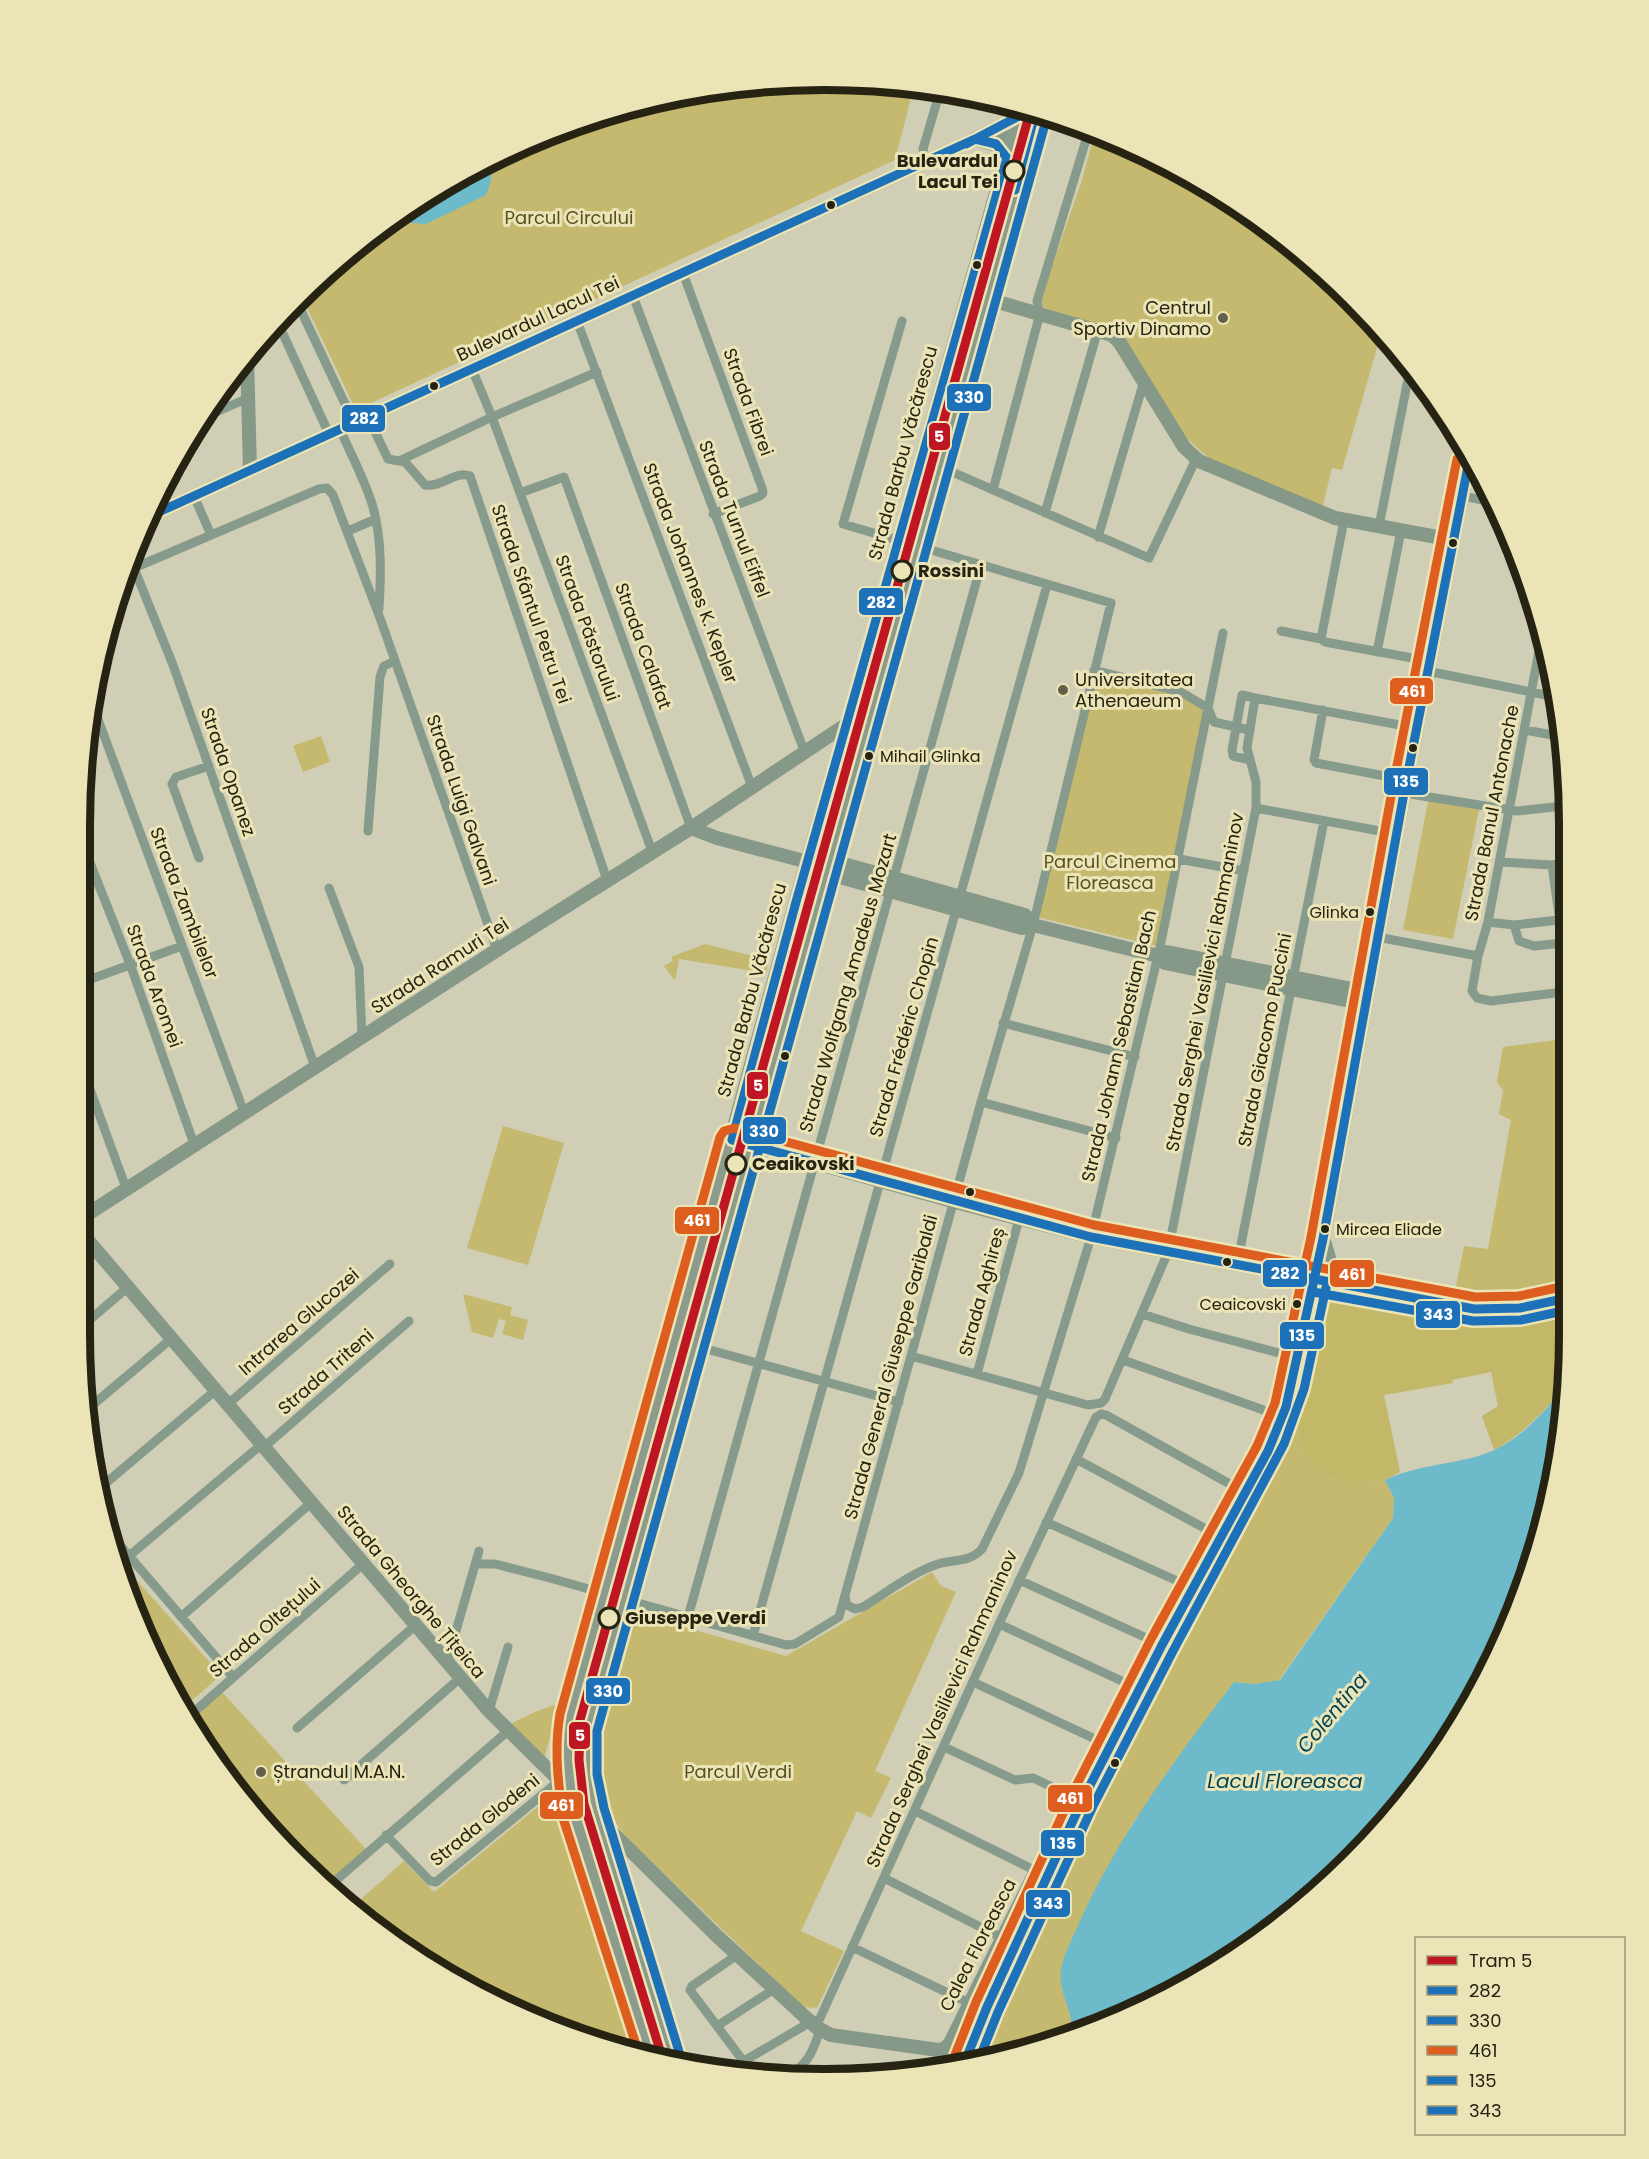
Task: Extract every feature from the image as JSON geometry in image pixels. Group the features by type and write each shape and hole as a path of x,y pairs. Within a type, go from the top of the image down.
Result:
{"main road":[{"name":"Strada Barbu Văcărescu","path":"976,296 1007,158 1014,133 1024,118"},
{"name":"Strada Barbu Văcărescu","path":"649,2048 565,1785 569,1728 604,1594 641,1469 825,865 928,461 1026,118"},
{"path":"975,140 996,144 1007,158"},
{"name":"Strada Barbu Văcărescu","path":"667,2052 592,1811 585,1775 585,1729 692,1345 807,862 847,724 906,543"}],"street":[{"path":"926,162 923,148 938,99"},
{"name":"Bulevardul Lacul Tei","path":"161,511 1021,117"},
{"name":"Bulevardul Lacul Tei","path":"975,140 1014,133"},
{"path":"993,490 1040,314 1037,301 1086,139"},
{"name":"Strada Fibrei","path":"683,273 763,493 713,514"},
{"name":"Strada Turnul Eiffel","path":"633,296 713,514 805,753"},
{"path":"976,296 1098,330 1117,339 1184,447 1196,459 1293,501 1344,520 1453,540"},
{"path":"301,310 354,423"},
{"name":"Strada Johannes K. Kepler","path":"577,321 753,787"},
{"path":"902,321 843,524 1047,585"},
{"name":"Strada Luigi Galvani","path":"282,329 368,492 376,519 380,564 379,615"},
{"path":"1045,513 1098,330"},
{"name":"Strada Păstorului","path":"472,369 492,417 652,851"},
{"path":"247,370 250,470"},
{"path":"401,460 492,417 597,372"},
{"path":"1379,526 1408,379"},
{"path":"1098,537 1144,380"},
{"path":"217,412 248,398"},
{"name":"Strada Sfântul Petru Tei","path":"368,417 388,459 393,462 401,460 412,468 425,485 434,486 463,474 470,476 607,879"},
{"path":"928,461 1149,558 1196,459"},
{"name":"Calea Floreasca","path":"947,2046 1002,1938 1040,1877 1082,1801 1162,1645 1246,1493 1274,1439 1282,1417 1315,1280 1405,786 1467,469"},
{"name":"Strada Calafat","path":"520,493 564,477 690,828"},
{"name":"Strada Opanez","path":"137,567 319,489 327,488 333,495 348,531"},
{"path":"194,496 211,535"},
{"path":"1462,496 1483,500"},
{"path":"348,531 376,519"},
{"path":"1321,639 1344,520"},
{"name":"Strada Luigi Galvani","path":"348,531 496,950"},
{"path":"1377,652 1401,531"},
{"name":"Strada Wolfgang Amadeus Mozart","path":"688,1617 981,565"},
{"name":"Strada Opanez","path":"135,571 173,665 315,1067"},
{"name":"Strada General Giuseppe Garibaldi","path":"753,1636 777,1644 790,1645 839,1617 1003,1023 1033,925 1111,603 1047,585"},
{"name":"Strada Frédéric Chopin","path":"753,1636 1047,585"},
{"path":"1281,631 1377,652 1482,682 1547,695"},
{"name":"Strada Johann Sebastian Bach","path":"845,1597 847,1605 855,1609 863,1607 939,1564 970,1559 982,1549 1019,1473 1091,1237 1136,1057 1179,859 1223,633"},
{"name":"Strada Banul Antonache","path":"1539,654 1488,922 1472,986 1474,996 1491,1001 1559,992"},
{"path":"368,831 380,677 384,666 395,661"},
{"path":"1094,670 1168,688 1195,699 1208,708 1214,722 1249,730"},
{"path":"1250,760 1233,756 1242,695 1416,728"},
{"name":"Strada Serghei Vasilievici Rahmaninov","path":"1044,1392 1088,1405 1101,1403 1105,1399 1168,1252 1256,808 1256,782 1247,748 1255,698"},
{"path":"1323,711 1314,760 1316,763 1510,811 1558,806"},
{"name":"Strada Zambilelor","path":"98,719 244,1112"},
{"name":"Strada Ramuri Tei","path":"90,1212 496,950 690,828 847,724"},
{"path":"1525,730 1554,735"},
{"path":"820,743 835,742 841,747"},
{"path":"199,858 172,784 176,777 209,766"},
{"path":"717,838 712,819 718,808"},
{"path":"1256,808 1396,834"},
{"name":"Strada Giacomo Puccini","path":"1237,1265 1324,821"},
{"path":"690,828 717,838 825,865 958,904 1022,928 1033,925 1158,956 1167,952 1225,969 1366,998"},
{"path":"1179,859 1244,871"},
{"path":"1500,862 1559,864"},
{"name":"Strada Aromei","path":"90,863 130,964 194,1144"},
{"path":"1488,922 1514,925 1559,920 1552,865"},
{"path":"329,888 359,967 362,1037"},
{"path":"1514,925 1516,937 1522,944 1534,946 1559,943"},
{"path":"1377,937 1478,956"},
{"path":"90,979 182,946"},
{"path":"1003,1023 1136,1057"},
{"path":"90,1089 126,1188"},
{"path":"981,1102 1116,1138"},
{"path":"739,1142 1019,1219 1091,1237 1168,1252 1474,1309 1528,1307 1559,1300"},
{"name":"Strada Aghireș","path":"977,1374 1019,1219"},
{"path":"1323,1239 1332,1268 1347,1286"},
{"name":"Strada Gheorghe Țițeica","path":"90,1243 489,1711 737,1955 774,1989 831,2035 938,2050 947,2046"},
{"name":"Intrarea Glucozei","path":"228,1404 390,1264"},
{"path":"90,1319 127,1288"},
{"path":"1142,1314 1298,1358"},
{"name":"Strada Triteni","path":"129,1556 409,1321"},
{"path":"94,1404 171,1339"},
{"path":"692,1345 898,1402"},
{"path":"911,1356 1044,1392"},
{"path":"1123,1360 1282,1417"},
{"path":"105,1484 216,1390"},
{"name":"Strada Serghei Vasilievici Rahmaninov","path":"800,2068 809,2058 817,2024 1019,1580 1096,1417 1101,1414 1106,1415 1246,1493"},
{"path":"1076,1459 1221,1537"},
{"path":"181,1617 312,1502"},
{"path":"1046,1522 1193,1588"},
{"path":"122,1548 233,1677"},
{"path":"447,1662 479,1551"},
{"name":"Strada Oltețului","path":"194,1712 364,1563"},
{"path":"476,1564 495,1564 753,1636"},
{"path":"1019,1580 1162,1645"},
{"path":"999,1624 1139,1689"},
{"path":"297,1728 416,1625"},
{"path":"489,1711 508,1647"},
{"path":"344,1780 460,1678"},
{"path":"973,1682 1110,1746"},
{"path":"334,1882 508,1731"},
{"path":"944,1747 1015,1780 1033,1778 1082,1801"},
{"name":"Strada Glodeni","path":"386,1835 430,1881 437,1881 565,1785"},
{"path":"915,1811 1040,1877"},
{"path":"607,1863 617,1852 629,1850"},
{"name":"Calea Floreasca","path":"968,2055 1040,1877"},
{"path":"884,1878 1002,1938"},
{"path":"852,1947 969,2003"},
{"path":"737,1955 691,1987 691,1993 746,2064"},
{"path":"717,2026 774,1989"},
{"path":"744,2061 817,2024"}],"green space":[{"name":"Parcul Circului","path":"824,90 899,94 911,98 895,160 356,410 306,304 377,242 457,188 543,146 588,129 681,104 729,96"},
{"name":"Centrul Sportiv Dinamo","path":"1093,141 1192,188 1272,242 1309,272 1379,342 1342,470 1332,468 1322,509 1212,461 1182,434 1119,332 1041,307 1040,301 1082,180"},
{"name":"Parcul Cinema Floreasca","path":"1097,676 1178,695 1204,710 1157,946 1037,917"},
{"path":"321,736 330,762 303,772 293,746"},
{"path":"1429,797 1480,805 1453,939 1403,930"},
{"path":"705,944 769,960 766,973 679,959 675,981 664,966 673,961 671,957"},
{"path":"1559,1040 1559,1289 1509,1299 1454,1296 1464,1246 1488,1249 1511,1120 1499,1114 1503,1090 1497,1082 1503,1047"},
{"path":"503,1126 564,1143 528,1265 467,1248"},
{"path":"463,1294 512,1307 510,1315 528,1320 523,1340 502,1334 506,1321 499,1319 493,1338 472,1332"},
{"path":"1292,1417 1306,1455 1353,1483 1385,1480 1394,1498 1393,1518 1279,1680 1255,1684 1234,1682 1130,1827 1072,2020 1073,2026 982,2052 1123,1740"},
{"path":"129,1571 221,1675 189,1703 146,1616"},
{"name":"Parcul Verdi","path":"932,1572 941,1586 956,1592 875,1771 891,1778 871,1818 857,1811 801,1931 844,1951 817,2008 803,2007 625,1836 603,1804 594,1772 593,1732 625,1610 786,1656"},
{"name":"Ștrandul M.A.N.","path":"221,1691 366,1849 332,1880 272,1819 242,1782 195,1713"},
{"path":"560,1703 544,1759 508,1725"},
{"path":"541,1804 566,1822 635,2044 543,2013 457,1971 416,1945 358,1902 404,1861 434,1892"}],"shaded area":[{"path":"1333,1293 1480,1317 1534,1314 1559,1309 1556,1398 1523,1430 1494,1450 1482,1416 1498,1406 1491,1372 1452,1380 1453,1383 1384,1395 1400,1472 1385,1480 1353,1483 1327,1475 1306,1455 1292,1417 1318,1299"}],"water":[{"path":"491,171 486,195 426,224 406,221 457,188"},
{"name":"Lacul Floreasca","path":"1556,1398 1545,1478 1520,1571 1503,1616 1461,1702 1407,1782 1344,1854 1272,1917 1192,1971 1106,2013 1072,2026 1060,1978 1062,1964 1094,1891 1112,1859 1149,1798 1234,1682 1255,1684 1280,1680 1393,1518 1394,1498 1385,1480 1409,1471 1472,1458 1496,1449 1518,1436"}],"tram line":[{"name":"5","path":"660,2050 584,1804 579,1760 580,1720 1028,119"}],"transit line":[{"name":"282","path":"966,144 1019,116"},
{"name":"282","path":"1015,190 1033,121"},
{"name":"330","path":"680,2055 604,1808 597,1774 597,1731 1045,124"},
{"name":"282","path":"161,511 975,139 996,144 1007,158 796,902 732,1140 1091,1237 1474,1309 1520,1308 1559,1300"},
{"name":"461","path":"955,2055 976,2002 1071,1796 1151,1639 1257,1446 1275,1403 1311,1237 1392,791 1457,459"},
{"name":"135","path":"968,2055 987,2007 1082,1801 1162,1645 1268,1451 1286,1407 1323,1239 1404,793 1467,469"},
{"name":"461","path":"636,2044 563,1818 557,1766 558,1727 720,1137 724,1131 735,1128 1094,1225 1475,1297 1519,1296 1559,1287"},
{"name":"343","path":"982,2052 998,2012 1093,1806 1284,1444 1304,1389 1327,1283"},
{"name":"343","path":"1313,1292 1473,1321 1521,1320 1559,1312"}],"place":[{"name":"Bulevardul Lacul Tei","path":"1014,171"},
{"name":"Centrul Sportiv Dinamo","path":"1223,318"},
{"name":"Rossini","path":"902,571"},
{"name":"Universitatea Athenaeum","path":"1063,690"},
{"name":"Mihail Glinka","path":"869,756"},
{"name":"Glinka","path":"1370,912"},
{"name":"Ceaikovski","path":"736,1164"},
{"name":"Mircea Eliade","path":"1325,1229"},
{"name":"Ceaicovski","path":"1297,1304"},
{"name":"Giuseppe Verdi","path":"609,1618"},
{"name":"Ștrandul M.A.N.","path":"261,1772"}],"water label":[{"name":"Colentina","path":"1332,1713"}]}
